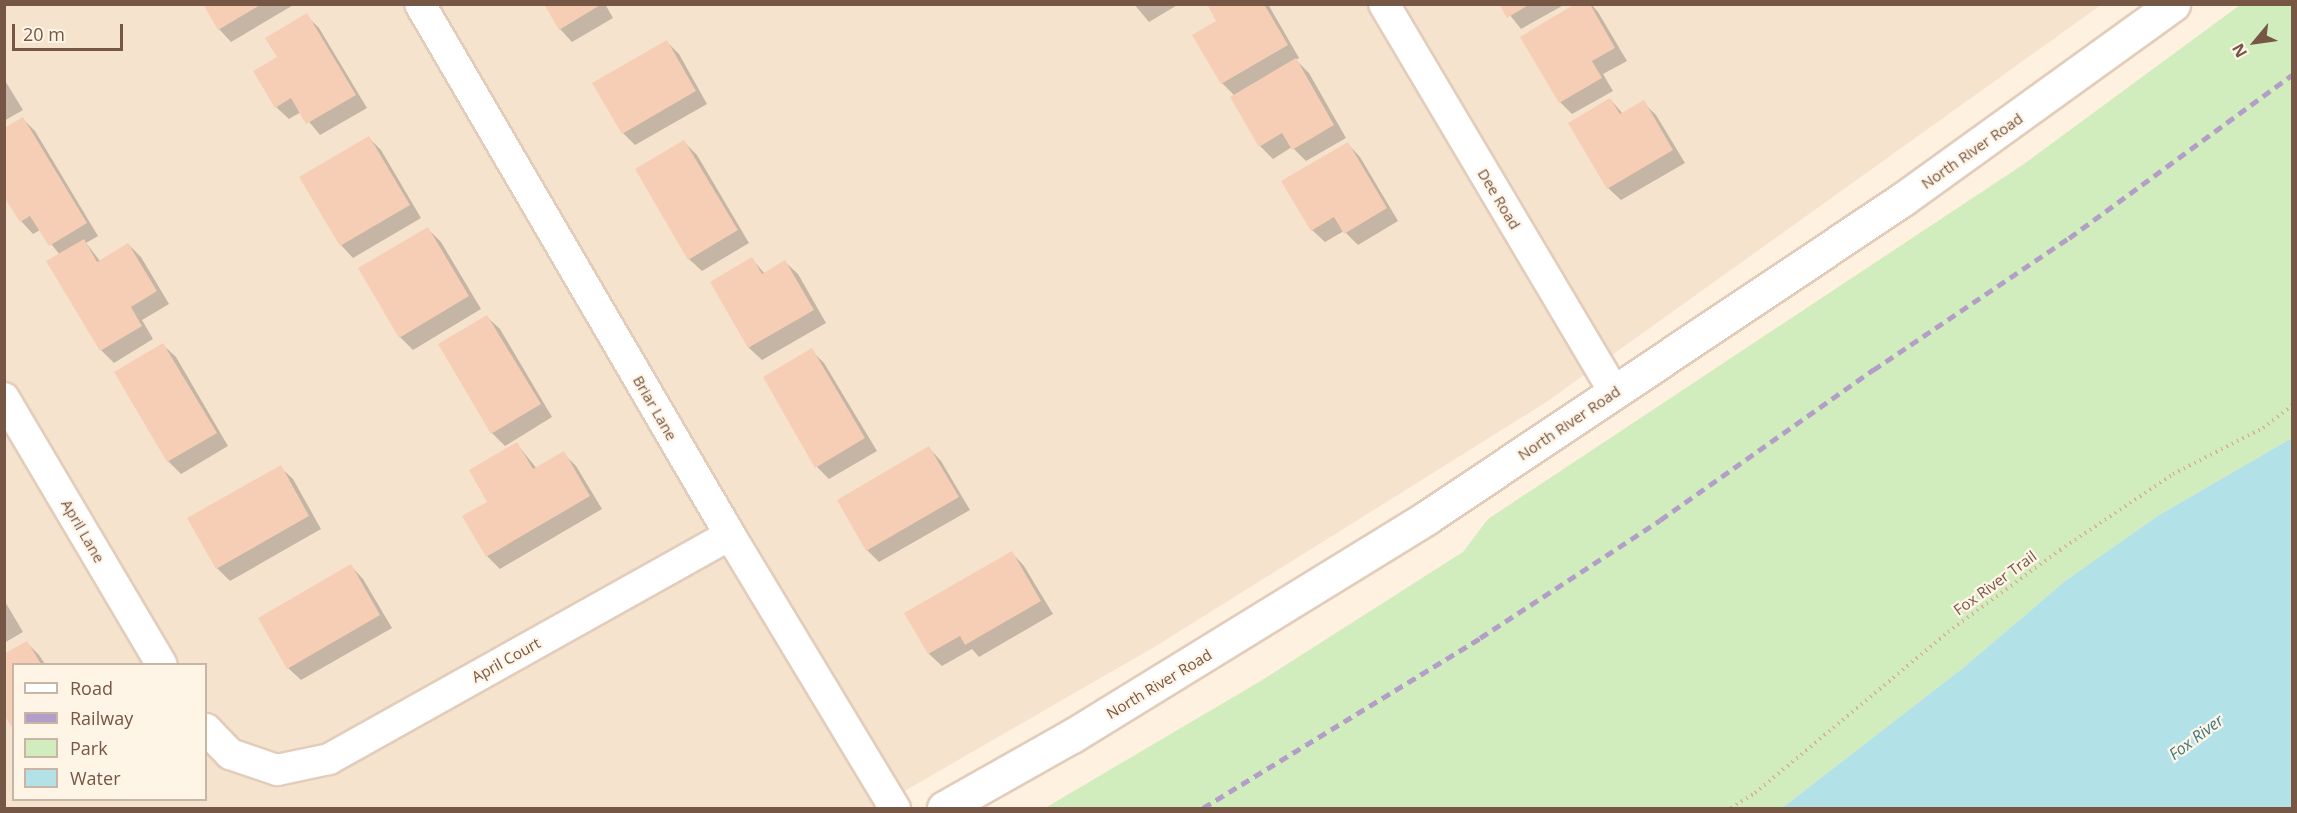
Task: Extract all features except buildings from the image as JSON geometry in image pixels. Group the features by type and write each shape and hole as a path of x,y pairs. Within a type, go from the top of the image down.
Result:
{"main road":[{"name":"North River Road","path":"944,808 1072,736 1235,638 1426,518 1904,199 2173,4"}],"street":[{"name":"Briar Lane","path":"420,4 729,535 896,808"},
{"name":"Dee Road","path":"1384,4 1615,393"},
{"name":"April Lane","path":"4,398 160,663"},
{"name":"April Court","path":"207,730 230,754 277,770 328,759 729,535"}],"path":[{"name":"Fox River Trail","path":"1731,808 1755,793 1948,632 2060,550 2173,474 2263,428 2292,405"}],"shaded area":[{"path":"5,5 2101,5 1545,403 1156,646 875,808 5,808"}],"green space":[{"path":"2240,5 2292,5 2292,438 2159,515 2065,581 1963,668 1782,808 1045,808 1259,682 1463,552 1488,519 2024,164"}],"water":[{"name":"Fox River","path":"2292,438 2292,808 1782,808 1963,668 2065,581 2159,515"}],"railway":[{"path":"1203,808 1480,638 1660,520 1873,370 2069,238 2292,75"}]}
